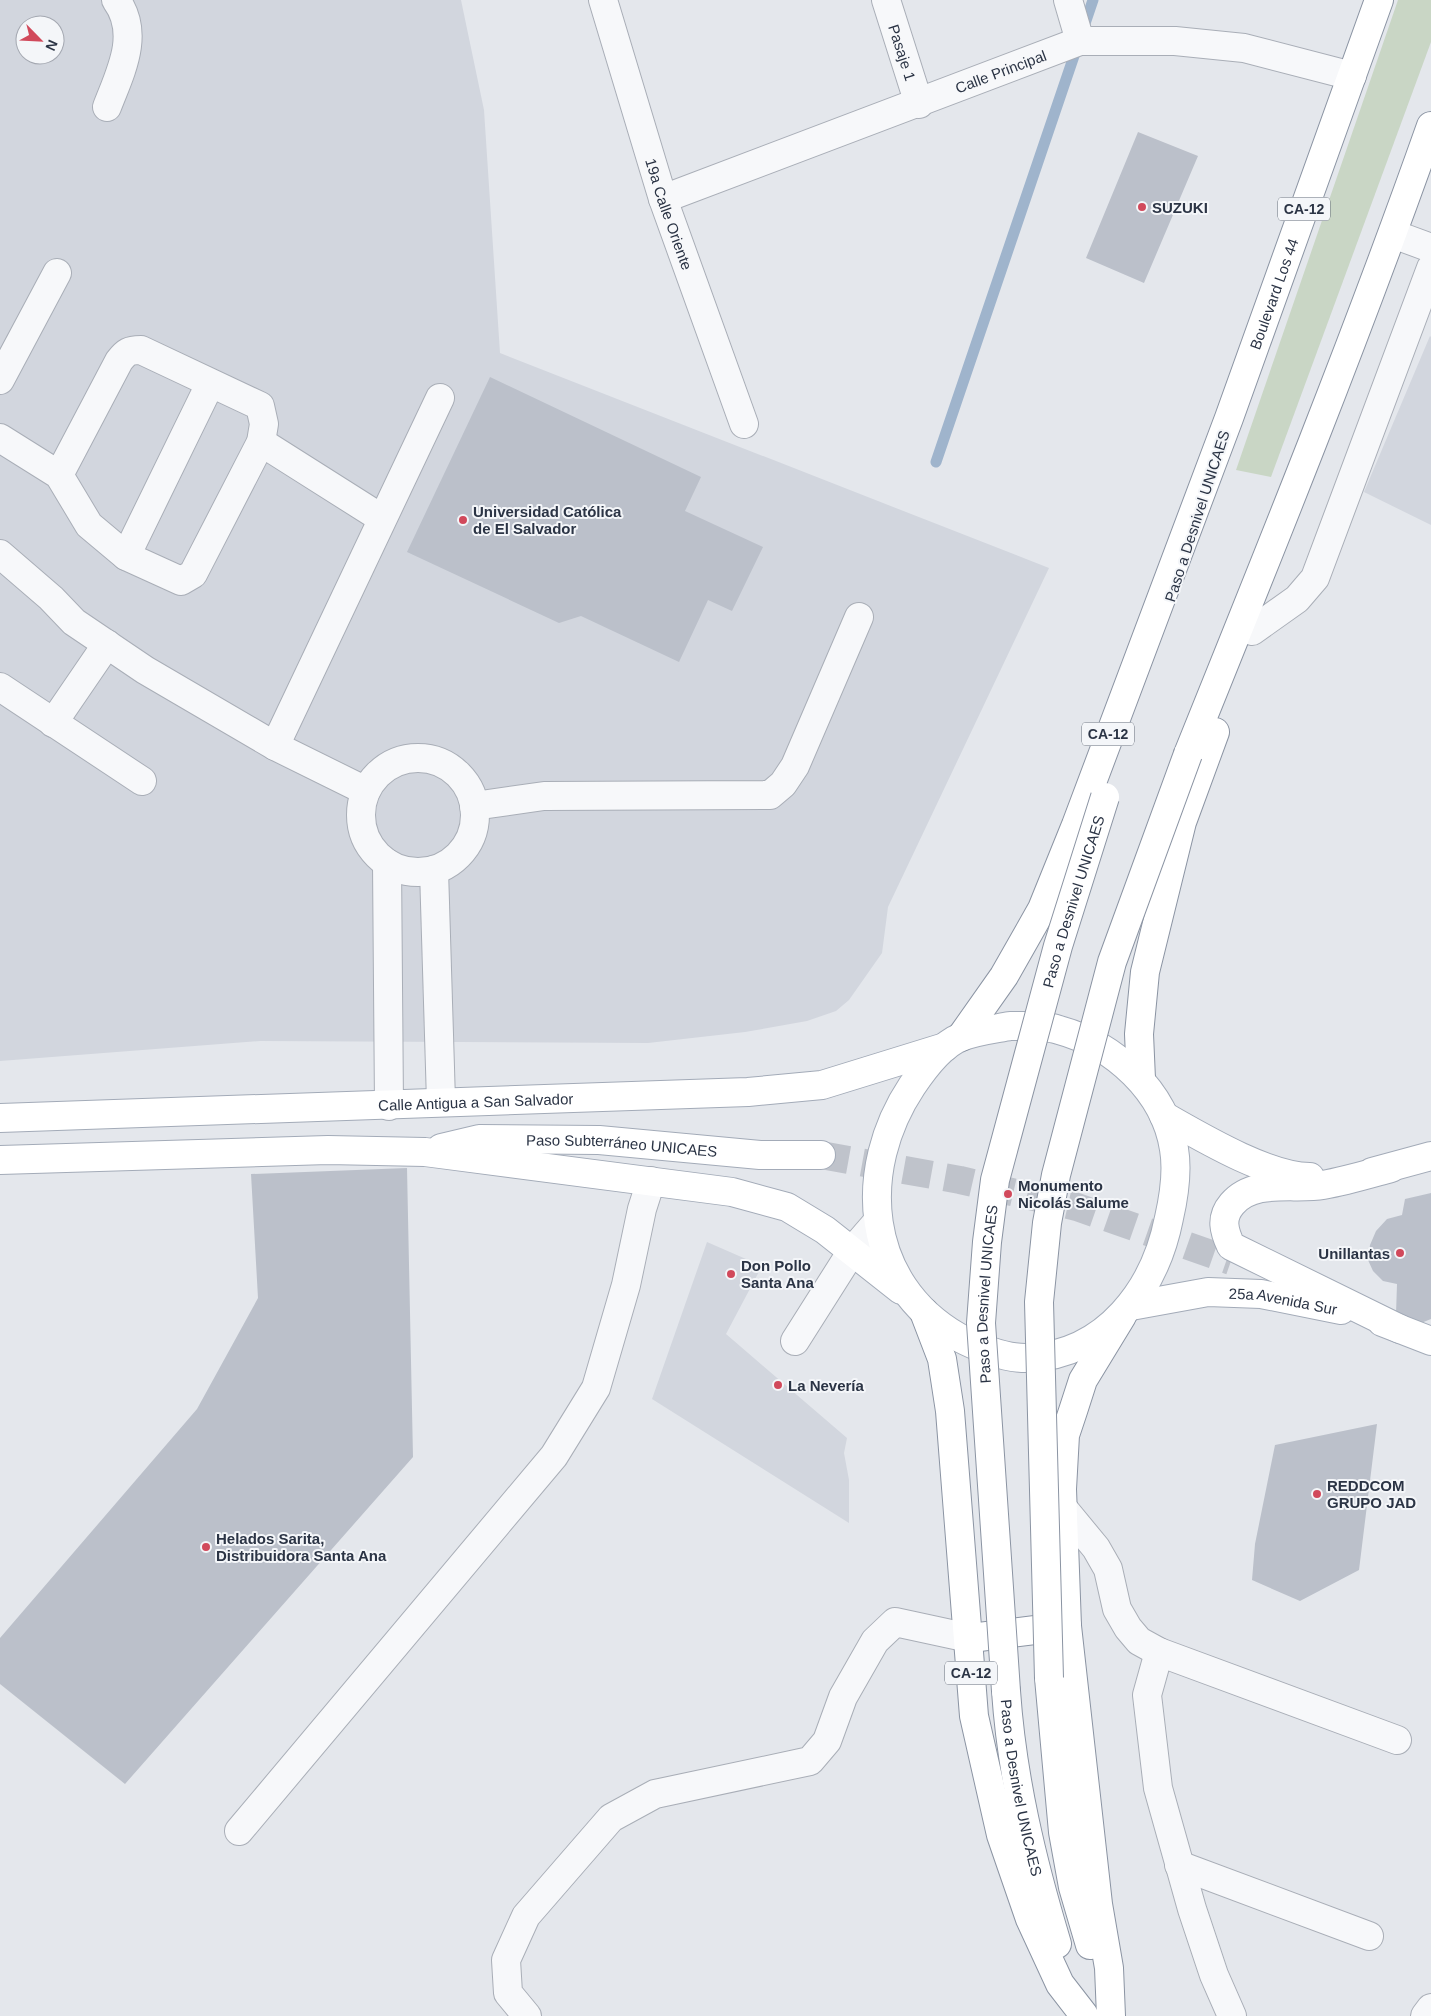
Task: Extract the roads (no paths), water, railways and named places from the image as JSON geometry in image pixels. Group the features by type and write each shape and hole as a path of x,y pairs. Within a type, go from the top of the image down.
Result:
{"main road":[{"name":"Boulevard Los 44","path":"1228,418 1379,0"},
{"path":"1111,2016 1073,1887 1063,1832 1049,1678 1039,1302 1047,1223 1056,1175 1112,962 1188,754 1278,532 1393,234 1431,126"},
{"name":"Paso a Desnivel UNICAES","path":"1085,2016 1062,1960 1032,1856 1017,1787 1009,1730 981,1323 987,1242 995,1180 1058,946 1228,418"},
{"name":"CA-12","path":"954,1042 1004,976 1042,909 1076,825 1090,783 1228,418"},
{"path":"1140,1079 1140,1005 1145,972 1167,875 1182,822 1252,631 1278,532"},
{"name":"Calle Antigua a San Salvador","path":"0,1118 389,1106 441,1102 748,1092 822,1085 954,1042 1010,1026 1058,1029 1106,1051 1131,1069 1140,1079 1164,1116"},
{"path":"920,1307 900,1281 883,1246 878,1221 876,1194 878,1168 896,1111 918,1078 954,1042"},
{"path":"1111,2016 1109,1968 1098,1904 1067,1626 1063,1508 1065,1435 1083,1380 1156,1264 1166,1235 1175,1182 1174,1148 1164,1116"},
{"path":"1164,1116 1256,1162 1301,1177 1360,1175 1391,1168"},
{"name":"Paso Subterráneo UNICAES","path":"425,1152 479,1139 599,1140 760,1155 821,1155"},
{"path":"0,1160 328,1150 425,1152 651,1181 732,1192 787,1207 825,1230 945,1328 979,1347 1004,1354 1029,1358 1065,1351 1082,1345 1098,1336 1126,1311"},
{"path":"1400,1329 1231,1246 1224,1232 1225,1212 1237,1197 1252,1190 1322,1186 1431,1156"},
{"path":"1231,1261 1361,1314"},
{"name":"25a Avenida Sur","path":"1126,1311 1208,1292 1261,1294 1361,1314 1431,1341"},
{"name":"CA-12","path":"920,1307 942,1359 950,1411 974,1716 1001,1835 1030,1920 1060,1984 1085,2016"},
{"path":"969,1638 1067,1626"}],"street":[{"path":"107,108 128,52 127,25 116,0"},
{"name":"19a Calle Oriente","path":"603,0 663,199 744,424"},
{"name":"Pasaje 1","path":"886,0 919,104"},
{"path":"1068,0 1080,42"},
{"name":"Calle Principal","path":"663,199 1080,42 1174,41 1244,48 1352,76"},
{"path":"1393,234 1431,248"},
{"path":"1252,631 1297,599 1315,578 1431,268"},
{"path":"0,380 57,274"},
{"path":"0,438 59,475 89,525 126,556 181,581 193,574 261,442 264,424 260,406 141,350 126,352 59,475"},
{"path":"126,556 210,384"},
{"path":"275,746 381,518 440,398"},
{"path":"261,442 381,518"},
{"path":"0,554 51,598 74,622 145,670 275,746 366,791"},
{"path":"474,806 544,796 770,796 784,784 795,766 859,617"},
{"path":"53,723 107,644"},
{"path":"0,687 142,780"},
{"path":"418,758 434,760 448,766 461,777 469,790 474,806 474,822 470,838 462,852 449,863 434,870 418,873 402,870 387,864 374,853 366,839 362,823 361,807 366,791 375,777 387,767 402,760 418,758"},
{"path":"387,864 389,1106"},
{"path":"434,870 441,1102"},
{"path":"239,1830 554,1456 596,1388 626,1285 642,1209 651,1181"},
{"path":"795,1341 852,1252 878,1221"},
{"path":"1063,1508 1096,1548 1108,1569 1117,1609 1128,1628 1140,1641 1158,1652 1397,1740"},
{"path":"527,2016 508,1993 506,1960 526,1916 612,1818 655,1794 810,1760 827,1741 843,1698 875,1641 896,1622 969,1638"},
{"path":"1158,1652 1148,1695 1158,1788 1179,1865 1214,1975 1232,2016"},
{"path":"1179,1865 1369,1936"},
{"path":"1425,2016 1431,2008"}],"waterway":[{"path":"936,462 1093,0"}],"tunnel":[{"path":"821,1155 960,1180 1077,1207 1231,1261"}],"place":[{"name":"SUZUKI","path":"1142,207"},
{"name":"Universidad Católica de El Salvador","path":"463,520"},
{"name":"Monumento Nicolás Salume","path":"1008,1194"},
{"name":"Unillantas","path":"1400,1253"},
{"name":"Don Pollo Santa Ana","path":"731,1274"},
{"name":"La Nevería","path":"778,1385"},
{"name":"REDDCOM GRUPO JAD","path":"1317,1494"},
{"name":"Helados Sarita, Distribuidora Santa Ana","path":"206,1547"}]}
